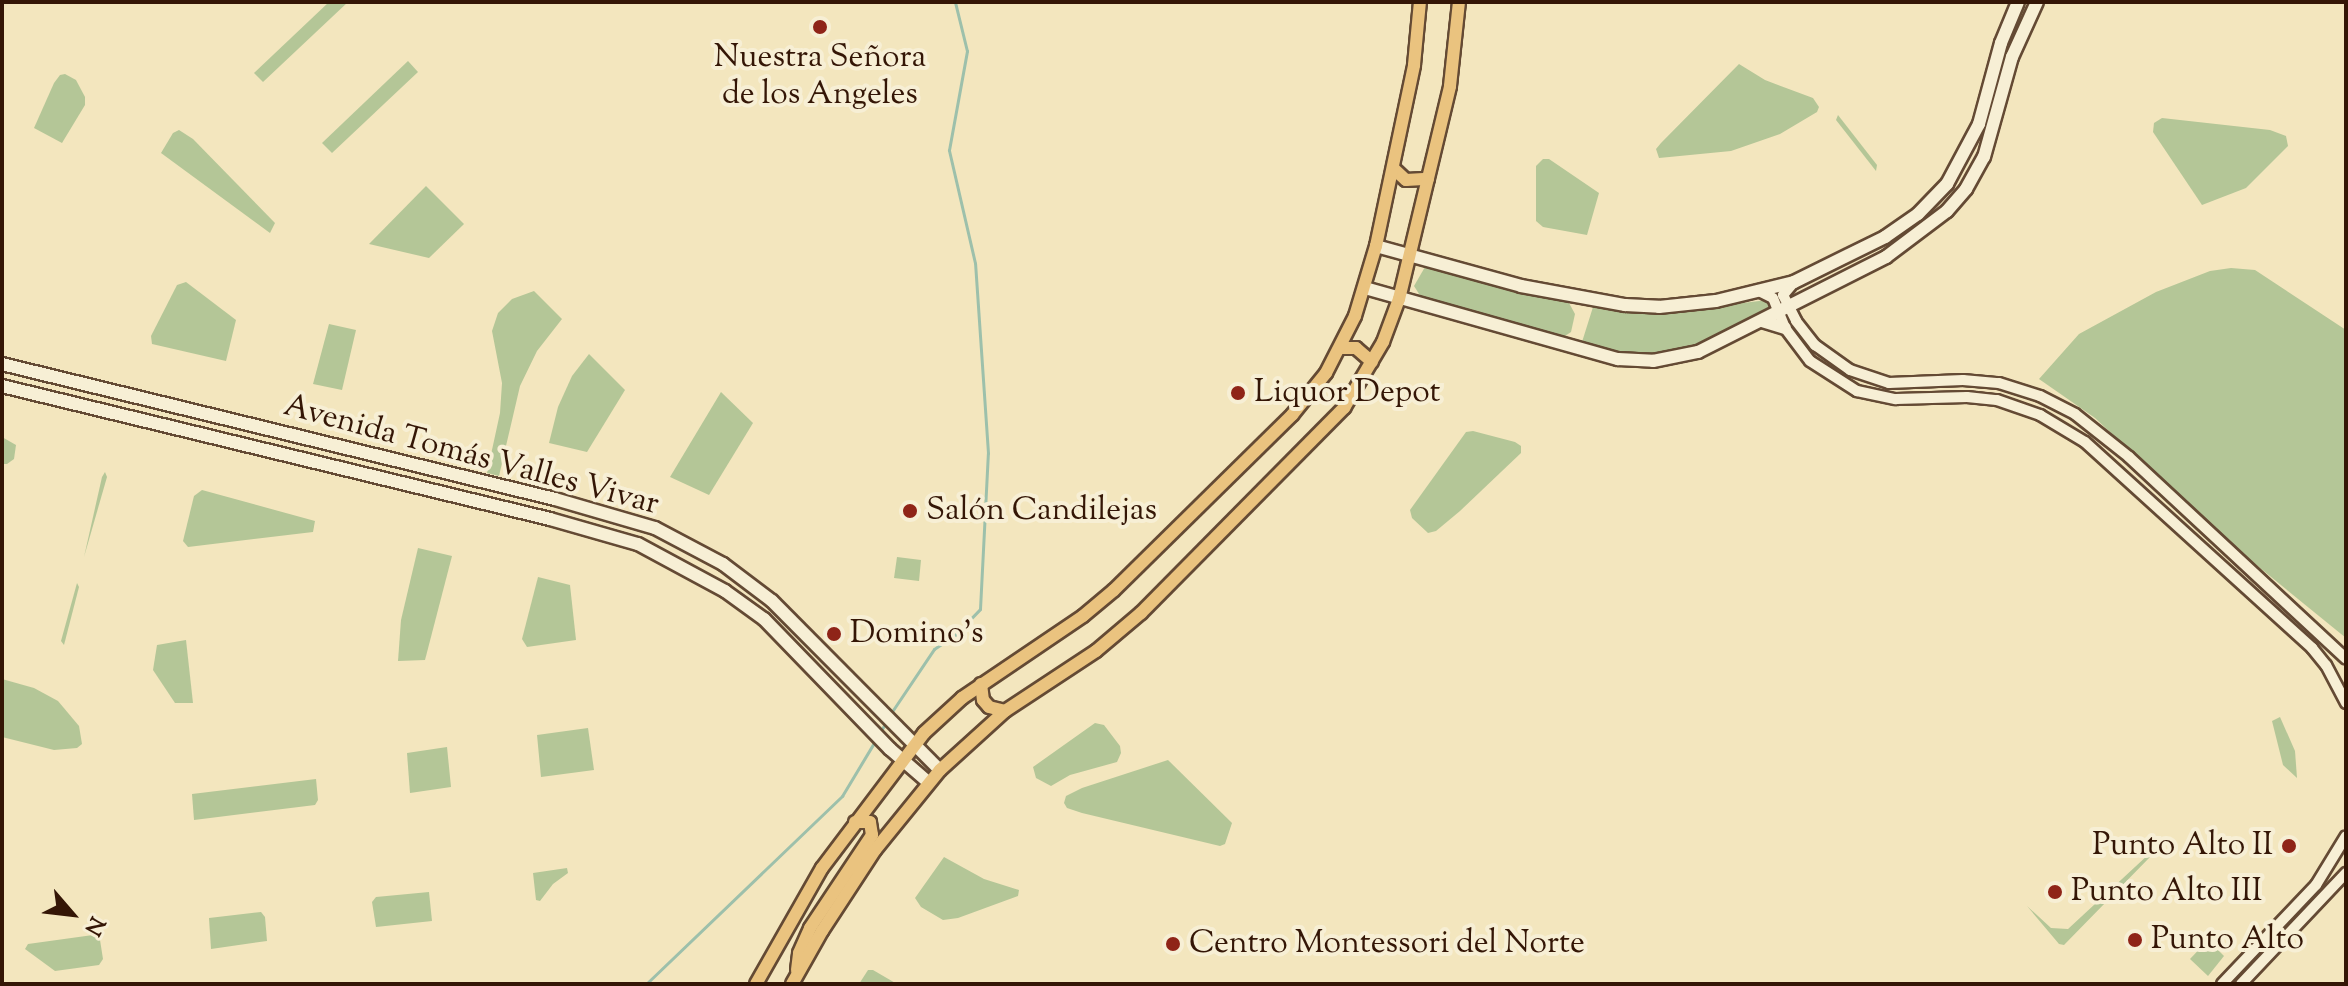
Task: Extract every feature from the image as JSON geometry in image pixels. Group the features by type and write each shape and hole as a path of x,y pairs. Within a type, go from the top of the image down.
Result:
{"main road":[{"path":"756,984 795,911 855,822 913,746 948,710 981,684 1083,616 1114,590 1292,415 1341,348 1365,288 1394,169 1414,65 1420,2"},
{"path":"794,980 859,874 928,782 1005,711 1096,651 1141,613 1330,426 1372,362 1399,299 1455,61 1459,2"},
{"path":"1376,246 1521,286 1625,305 1685,304 1761,292 1794,282 1885,237 1918,214 1947,184 1979,124 2001,43 2018,2"},
{"path":"1365,288 1572,348 1639,362 1691,355 1902,247 1947,211 1966,189 1990,142 2012,57 2037,2"},
{"path":"1394,169 1406,180 1428,179"},
{"path":"1762,321 1785,328"},
{"path":"1341,348 1356,348 1372,362"},
{"name":"Avenida Tomás Valles Vivar","path":"2,364 555,499 655,528 740,574 789,617 940,770"},
{"name":"Avenida Tomás Valles Vivar","path":"2,386 550,519 638,544 745,604 890,749 928,782"},
{"path":"981,684 983,700 989,707 1005,711"},
{"path":"794,980 799,953 810,928 872,835 870,822 855,822"}],"street":[{"path":"1794,282 1783,295 1785,328 1796,346 1818,368 1867,395 1896,399 1967,397 1997,400 2040,415 2085,442 2312,648 2326,665 2346,703"},
{"path":"1761,292 1773,298 1815,345 1837,363 1865,377 1889,383 1963,380 1999,383 2040,396 2075,414 2129,457 2346,659"},
{"path":"1801,327 1800,313 1804,299"},
{"path":"2222,984 2327,871 2346,836"},
{"path":"2241,984 2346,873"},
{"path":"2266,939 2274,949"}],"green space":[{"path":"329,2 348,2 263,82 254,73"},
{"path":"408,61 418,72 332,153 322,143"},
{"path":"1739,64 1765,80 1813,98 1819,107 1817,112 1780,134 1731,151 1659,158 1656,149 1661,143"},
{"path":"65,74 76,80 85,97 85,105 62,143 34,128 54,83"},
{"path":"1838,115 1877,165 1876,171 1836,120"},
{"path":"2162,118 2270,130 2286,136 2288,146 2246,188 2202,205 2153,132 2154,123"},
{"path":"179,130 193,139 275,223 270,233 161,153 173,133"},
{"path":"1543,159 1549,159 1599,193 1587,235 1543,227 1536,221 1536,166"},
{"path":"426,186 464,224 429,258 369,244"},
{"path":"1425,267 1569,303 1575,314 1571,332 1562,338 1421,297 1414,286"},
{"path":"2231,268 2255,270 2346,330 2346,638 2222,537 2095,418 2039,379 2079,334 2156,292 2210,271"},
{"path":"186,282 236,320 226,361 152,344 151,336 177,285"},
{"path":"534,291 562,319 537,351 520,386 499,476 487,473 500,413 502,383 492,331 498,313 512,299"},
{"path":"1767,300 1772,308 1736,329 1679,352 1625,355 1582,342 1593,307 1719,306"},
{"path":"329,324 356,330 342,390 313,384"},
{"path":"589,354 625,390 587,452 549,443 558,407 572,376"},
{"path":"721,392 753,423 709,495 670,477"},
{"path":"1466,432 1515,442 1521,446 1521,453 1460,511 1436,531 1428,533 1412,518 1410,510"},
{"path":"2,437 16,445 14,459 7,464 2,464"},
{"path":"105,472 107,477 84,557 102,477"},
{"path":"202,490 315,521 313,532 188,547 183,541 194,496"},
{"path":"418,548 452,556 425,660 398,661 401,620"},
{"path":"897,557 921,560 919,581 894,578"},
{"path":"538,577 570,585 576,640 527,647 522,639"},
{"path":"77,583 79,587 64,645 61,641"},
{"path":"186,640 193,703 175,703 153,670 157,645"},
{"path":"2,679 34,688 58,701 79,726 82,744 77,748 54,750 2,737"},
{"path":"2280,717 2295,751 2297,778 2283,765 2272,721"},
{"path":"1095,723 1104,725 1120,746 1117,762 1070,775 1051,786 1036,778 1033,767"},
{"path":"588,728 594,770 541,777 537,735"},
{"path":"447,747 451,787 410,793 407,753"},
{"path":"1168,760 1232,823 1225,844 1220,846 1082,813 1067,808 1064,803 1066,796 1082,788"},
{"path":"316,779 318,800 315,805 194,820 192,794"},
{"path":"2149,854 2151,856 2064,945 2059,944 2027,906 2051,928 2068,929"},
{"path":"944,857 984,879 1019,890 1018,896 958,918 943,920 921,907 915,898"},
{"path":"567,868 568,873 553,884 540,901 536,900 533,873"},
{"path":"429,892 432,921 376,927 372,902 376,897"},
{"path":"261,912 265,917 267,941 211,949 209,918"},
{"path":"93,935 100,940 103,959 99,965 55,971 25,949 28,944"},
{"path":"2208,940 2224,956 2208,976 2190,959"},
{"path":"868,970 873,970 897,984 859,984"}],"waterway":[{"path":"891,713 934,649 955,635 980,609 988,453 975,263 949,150 967,51 955,2"},
{"path":"879,734 887,720"},
{"path":"646,984 842,796 875,741"}],"place":[{"name":"Nuestra Señora de los Angeles","path":"820,27"},
{"name":"Liquor Depot","path":"1238,393"},
{"name":"Salón Candilejas","path":"910,511"},
{"name":"Domino's","path":"834,634"},
{"name":"Punto Alto II","path":"2289,846"},
{"name":"Punto Alto III","path":"2055,892"},
{"name":"Punto Alto","path":"2135,940"},
{"name":"Centro Montessori del Norte","path":"1173,944"}]}
